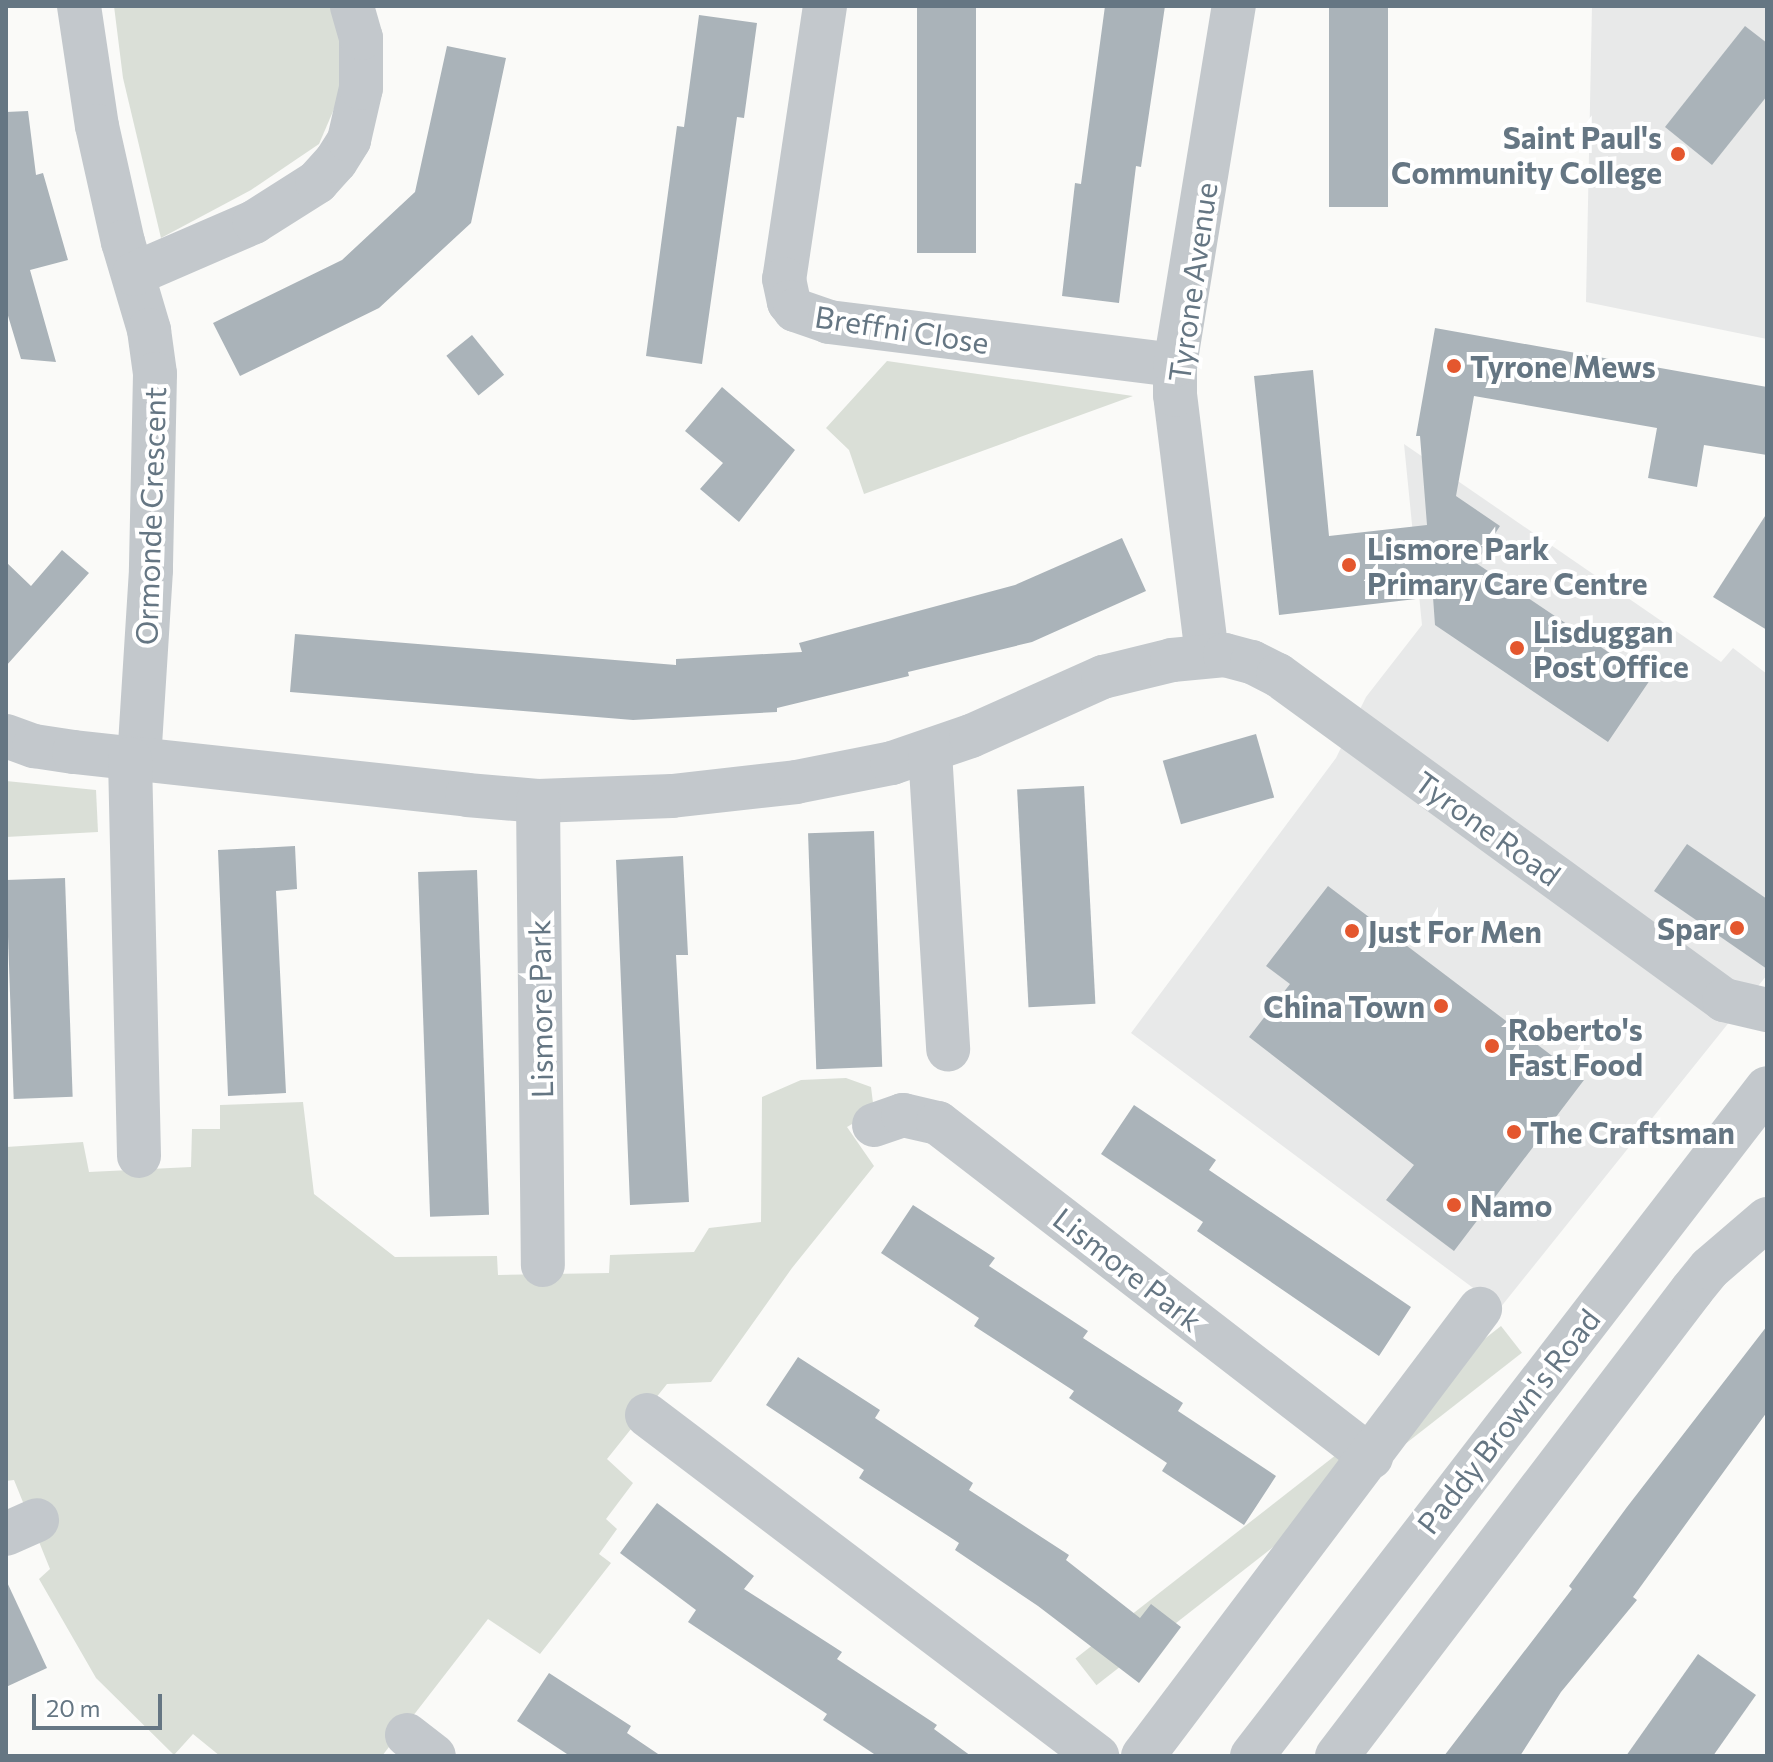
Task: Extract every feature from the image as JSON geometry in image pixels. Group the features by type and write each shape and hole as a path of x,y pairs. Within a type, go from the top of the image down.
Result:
{"street":[{"name":"Ormonde Crescent","path":"79,6 97,126 149,330 156,402 134,759"},
{"path":"134,274 254,222 317,182 336,161 356,118 361,88 361,38 352,6"},
{"name":"Breffni Close","path":"825,6 784,279 789,302 795,310 829,322 1175,365"},
{"name":"Tyrone Avenue","path":"1207,655 1176,403 1175,365 1234,6"},
{"path":"6,736 34,746 134,759 538,801 615,799 754,788 842,773 930,752 1103,677 1140,665 1207,655"},
{"name":"Tyrone Road","path":"1207,655 1237,657 1278,675 1724,1000 1767,1010"},
{"path":"930,752 948,1049"},
{"path":"134,759 139,1156"},
{"name":"Lismore Park","path":"538,801 543,1265"},
{"name":"Paddy Brown's Road","path":"1252,1756 1767,1088"},
{"name":"Lismore Park","path":"874,1125 903,1115 925,1117 938,1123 1371,1457"},
{"path":"1337,1756 1692,1290 1718,1261 1767,1219"},
{"path":"1143,1756 1480,1309"},
{"path":"647,1415 1097,1756"}],"shaded area":[{"path":"114,6 335,6 345,29 343,88 319,144 251,190 161,238 123,78"},
{"name":"Saint Paul's Community College","path":"1592,6 1767,6 1767,339 1586,302"},
{"path":"887,361 1133,396 864,494 849,450 826,428"},
{"path":"1404,444 1721,662 1733,648 1767,674 1767,975 1500,1308 1131,1033 1336,758 1366,697 1422,625"},
{"path":"6,781 96,790 98,832 6,837"},
{"path":"846,1078 871,1087 874,1111 847,1127 874,1166 792,1268 711,1382 667,1384 607,1459 633,1483 606,1519 617,1529 599,1554 611,1563 540,1654 488,1619 382,1756 220,1756 193,1734 174,1755 96,1678 39,1579 50,1569 14,1480 6,1481 6,1147 83,1142 89,1172 191,1167 192,1129 220,1129 220,1105 303,1102 314,1194 395,1257 497,1256 498,1275 609,1273 610,1255 694,1252 709,1228 761,1222 762,1097 801,1080"},
{"path":"1501,1326 1522,1353 1096,1685 1075,1658"}],"building":[{"path":"917,6 976,6 976,253 917,253"},
{"path":"1105,6 1165,6 1141,167 1136,166 1119,303 1062,296 1075,183 1081,184"},
{"path":"1329,6 1388,6 1388,207 1329,207"},
{"path":"699,15 757,23 744,118 737,117 702,364 646,356 677,126 684,127"},
{"path":"1745,26 1767,43 1767,96 1712,165 1665,127"},
{"path":"447,46 506,58 471,223 379,308 240,376 213,323 342,260 415,192"},
{"path":"28,111 36,175 43,173 68,260 30,270 56,362 21,359 6,309 6,112"},
{"path":"1435,328 1767,387 1767,455 1704,445 1697,487 1648,478 1657,428 1474,396 1456,496 1500,526 1476,563 1650,680 1608,742 1435,625 1433,597 1279,615 1254,376 1313,370 1329,536 1427,525 1420,436 1416,436"},
{"path":"472,335 504,375 478,395 446,356"},
{"path":"722,387 795,450 739,522 700,489 723,463 685,431"},
{"path":"1767,513 1767,630 1713,597"},
{"path":"1122,538 1146,591 1032,642 908,672 909,676 777,708 777,712 633,720 290,692 295,634 676,665 676,659 802,652 799,643 1015,585"},
{"path":"62,550 89,573 6,666 6,562 31,586"},
{"path":"1256,734 1274,797 1181,824 1163,761"},
{"path":"1084,786 1095,1004 1029,1007 1017,790"},
{"path":"874,831 882,1067 816,1069 808,833"},
{"name":"Spar","path":"1687,844 1767,899 1767,969 1654,891"},
{"path":"295,846 297,889 276,891 286,1093 228,1096 218,850"},
{"path":"683,856 688,955 676,955 689,1202 630,1205 616,860"},
{"path":"477,870 489,1215 430,1217 418,872"},
{"path":"65,878 73,1097 14,1099 6,880"},
{"path":"1328,886 1584,1080 1454,1251 1386,1200 1414,1165 1249,1037 1290,984 1266,966"},
{"path":"1134,1105 1216,1160 1209,1170 1411,1307 1379,1356 1197,1231 1203,1222 1101,1154"},
{"path":"913,1205 995,1258 989,1266 1088,1331 1083,1338 1183,1403 1178,1411 1276,1476 1244,1525 1162,1471 1167,1463 1069,1398 1074,1391 974,1326 979,1318 881,1253"},
{"path":"1767,1326 1767,1412 1633,1597 1637,1600 1561,1692 1520,1756 1444,1756 1572,1589 1569,1586 1627,1507"},
{"path":"798,1357 880,1410 875,1418 973,1483 969,1490 1069,1555 1066,1560 1140,1618 1151,1604 1181,1627 1139,1683 1038,1606 955,1550 959,1543 859,1478 864,1470 766,1405"},
{"path":"657,1503 754,1576 744,1589 842,1652 837,1659 937,1725 934,1729 971,1756 877,1756 823,1720 827,1714 688,1622 696,1610 620,1553"},
{"path":"6,1580 47,1668 6,1687"},
{"path":"1698,1654 1756,1695 1713,1756 1626,1756"},
{"path":"549,1673 631,1726 627,1733 661,1756 570,1756 517,1721"}],"place":[{"name":"Saint Paul's Community College","path":"1678,154"},
{"name":"Tyrone Mews","path":"1454,366"},
{"name":"Lismore Park Primary Care Centre","path":"1349,565"},
{"name":"Lisduggan Post Office","path":"1517,648"},
{"name":"Spar","path":"1737,928"},
{"name":"Just For Men","path":"1352,931"},
{"name":"China Town","path":"1441,1006"},
{"name":"Roberto's Fast Food","path":"1492,1046"},
{"name":"The Craftsman","path":"1514,1132"},
{"name":"Namo","path":"1454,1205"}]}
